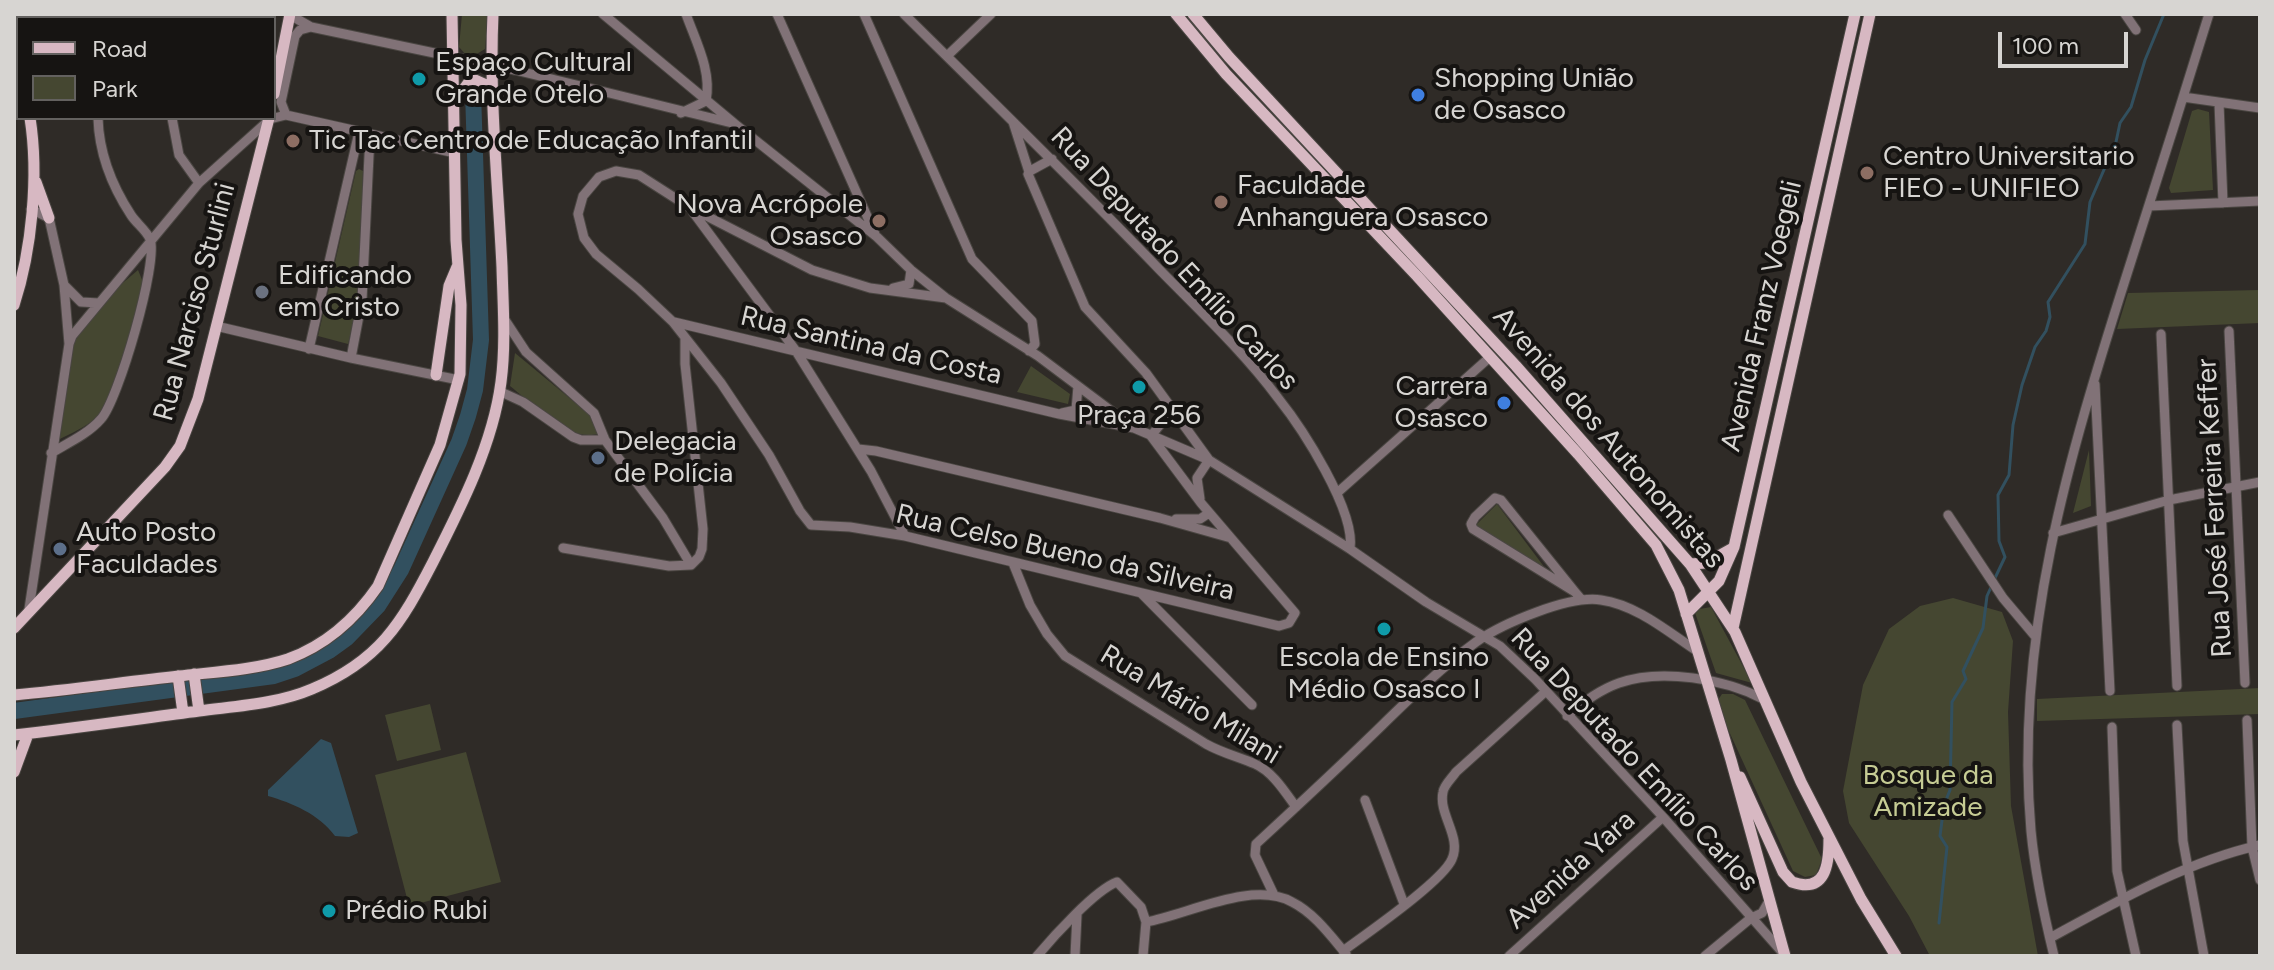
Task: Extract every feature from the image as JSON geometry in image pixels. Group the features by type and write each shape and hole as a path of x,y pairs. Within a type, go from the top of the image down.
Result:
{"main road":[{"path":"14,695 194,677 288,659 330,637 365,605 390,562 440,445 459,380 461,305 452,14"},
{"path":"14,735 183,708 276,700 302,693 350,669 372,653 411,604 444,541 480,457 499,391 504,317 491,65 493,14"},
{"name":"Avenida dos Autonomistas","path":"1176,14 1226,74 1490,357 1656,545 1679,590 1731,760 1785,956"},
{"name":"Avenida dos Autonomistas","path":"1193,14 1229,57 1516,366 1690,564 1733,628 1829,838 1896,956"},
{"name":"Avenida Franz Voegeli","path":"1686,614 1719,581 1734,547 1855,14"},
{"name":"Avenida Franz Voegeli","path":"1733,628 1870,14"},
{"path":"276,84 290,15"},
{"path":"455,102 464,87 475,80 484,84 493,102"},
{"path":"14,305 23,273 34,177 30,120"},
{"name":"Rua Narciso Sturlini","path":"14,628 165,467 180,446 198,399 271,120"},
{"path":"34,177 49,218"},
{"path":"436,375 450,282 458,267"},
{"path":"1747,488 1764,491"},
{"path":"1690,564 1706,563 1734,547"},
{"path":"194,677 199,707"},
{"path":"178,678 183,708"},
{"path":"14,772 28,734"},
{"path":"1731,760 1765,827 1783,872 1792,882 1811,884 1824,875 1829,838"}],"street":[{"path":"603,14 706,101 877,237 946,298 1029,351 1134,428 1209,460 1350,549"},
{"path":"686,14 706,71 706,101"},
{"path":"777,14 877,237"},
{"path":"864,14 972,259 1032,321 1035,344 1029,351"},
{"name":"Rua Deputado Emílio Carlos","path":"904,14 1052,159 1200,311 1276,395 1337,493 1350,531 1350,549 1426,602 1486,635 1513,657 1663,817 1785,956"},
{"path":"947,56 991,14"},
{"path":"2125,14 2136,30"},
{"path":"2054,956 2034,861 2031,829 2029,729 2035,636 2062,490 2094,376 2209,14"},
{"path":"290,15 311,27 491,65 735,124"},
{"path":"286,115 281,102 295,36 300,30 311,27"},
{"path":"2183,97 2260,108"},
{"path":"681,113 706,101"},
{"path":"2219,103 2223,203"},
{"path":"276,118 286,115 455,153"},
{"path":"51,453 90,429 111,406 138,318 147,275 151,240 119,195 104,155 98,120"},
{"path":"172,120 179,155 199,183"},
{"path":"69,344 99,303 199,183 270,120"},
{"path":"1013,121 1029,172 1085,307 1146,373 1209,460"},
{"path":"309,349 359,132"},
{"path":"351,358 362,300 370,135"},
{"path":"1029,172 1052,159"},
{"path":"352,164 368,167"},
{"path":"691,565 702,549 703,529 685,339 673,322 596,254 584,238 578,214 583,196 594,181 616,171 639,175 689,207 796,264 870,288 946,298"},
{"path":"2149,206 2260,201"},
{"path":"689,207 796,351 858,449 905,536"},
{"path":"29,609 69,344 64,285 49,218 30,214"},
{"path":"870,288 896,288 909,284 911,270"},
{"path":"64,285 81,302 99,303"},
{"path":"504,317 526,352 590,408 605,440 663,518 691,565"},
{"name":"Rua Santina da Costa","path":"673,322 1059,414 1134,428"},
{"path":"216,326 459,380"},
{"name":"Rua José Ferreira Keffer","path":"2229,331 2245,683"},
{"path":"2161,334 2177,686"},
{"name":"Rua Celso Bueno da Silveira","path":"685,339 740,409 806,521 817,526 850,527 905,536 1279,626 1289,623 1295,613 1231,538"},
{"path":"1337,493 1490,357"},
{"path":"2094,376 2110,691"},
{"path":"1076,410 1078,386"},
{"path":"499,391 523,402 573,437 605,440"},
{"name":"Rua Santina da Costa","path":"1059,414 1094,406 1112,411"},
{"path":"1151,436 1166,417 1174,413"},
{"path":"1151,436 1231,538"},
{"path":"858,449 1160,518 1231,538"},
{"path":"1201,503 1197,478 1209,460"},
{"path":"1178,474 1197,478"},
{"path":"2053,533 2169,500 2260,482"},
{"path":"1577,595 1501,500 1495,498 1475,517 1471,524 1473,529 1577,595 1620,604 1697,651"},
{"path":"1160,518 1194,520 1209,513"},
{"path":"1948,515 2003,598 2035,636"},
{"path":"563,548 669,566 691,565"},
{"name":"Rua Mário Milani","path":"1013,563 1035,614 1065,656 1227,756 1257,765 1279,784 1296,807"},
{"path":"1142,594 1252,705"},
{"path":"1274,895 1254,847 1432,678 1486,635 1577,595"},
{"path":"1567,716 1595,695 1636,678 1706,681 1740,687 1763,699"},
{"path":"1146,922 1219,902 1274,895 1300,907 1318,922 1345,954 1441,873 1452,859 1454,843 1443,799 1446,785 1456,772 1545,692"},
{"path":"2247,720 2260,880"},
{"path":"2177,725 2187,870 2204,956"},
{"path":"2112,727 2117,871 2136,956"},
{"path":"1365,800 1404,904"},
{"name":"Avenida Yara","path":"1509,956 1663,817"},
{"path":"2050,938 2123,898 2187,870 2256,846"},
{"path":"1037,956 1077,915 1117,882 1141,907 1146,922 1143,956"},
{"name":"Rua Deputado Emílio Carlos","path":"1751,918 1762,913 1769,901"},
{"path":"1075,956 1077,915"},
{"path":"1705,956 1751,918"}],"green space":[{"path":"462,14 488,14 485,49 475,55 466,55 459,47"},
{"path":"2192,111 2209,112 2213,190 2171,193 2169,188"},
{"path":"356,171 363,171 359,300 348,344 318,336"},
{"path":"138,270 143,282 113,392 97,417 56,441 71,344 105,298"},
{"path":"2260,290 2260,323 2117,329 2128,293"},
{"path":"515,353 590,415 600,433 589,435 565,428 540,412 510,386"},
{"path":"1031,366 1070,394 1068,404 1017,392"},
{"path":"2089,450 2091,506 2073,513"},
{"path":"1497,504 1548,572 1475,526"},
{"name":"Bosque da Amizade","path":"1953,598 2002,612 2013,641 2008,712 2011,806 2038,956 1930,956 1909,916 1849,823 1843,791 1863,685 1889,629 1920,606"},
{"path":"1711,607 1752,683 1716,673 1694,610"},
{"path":"2260,688 2260,714 2037,721 2037,699"},
{"path":"1722,694 1733,694 1745,700 1822,859 1816,875 1805,877 1793,871 1716,703"},
{"path":"430,704 441,750 397,761 385,715"},
{"path":"466,752 501,882 409,906 375,775"}],"water":[{"path":"321,739 331,743 358,833 349,837 335,836 321,821 304,810 268,796 268,790"}],"waterway":[{"path":"1995,578 2005,557 1999,541 1998,495 2009,475 2013,425 2022,385 2035,347 2046,331 2050,317 2048,302 2085,244 2090,202 2116,142 2120,123 2131,107 2145,60 2164,14"},
{"path":"14,711 274,676 329,651 347,638 378,606 401,570 459,442 475,390 481,340 473,92"},
{"path":"1939,923 1947,847 1940,836 1944,805 1950,790 1952,702 1966,679 1963,671 1983,628 1987,596 1992,585"}],"place":[{"name":"Espaço Cultural Grande Otelo","path":"419,79"},
{"name":"Shopping União de Osasco","path":"1418,95"},
{"name":"Tic Tac Centro de Educação Infantil","path":"293,141"},
{"name":"Centro Universitario FIEO - UNIFIEO","path":"1867,173"},
{"name":"Faculdade Anhanguera Osasco","path":"1221,202"},
{"name":"Nova Acrópole Osasco","path":"879,221"},
{"name":"Edificando em Cristo","path":"262,292"},
{"name":"Praça 256","path":"1139,387"},
{"name":"Carrera Osasco","path":"1504,403"},
{"name":"Delegacia de Polícia","path":"598,458"},
{"name":"Auto Posto Faculdades","path":"60,549"},
{"name":"Escola de Ensino Médio Osasco I","path":"1384,629"},
{"name":"Prédio Rubi","path":"329,911"}]}
